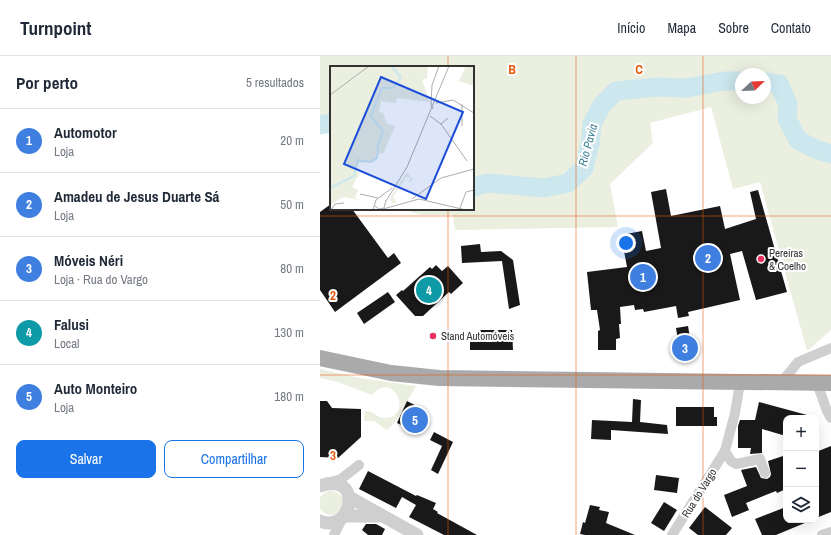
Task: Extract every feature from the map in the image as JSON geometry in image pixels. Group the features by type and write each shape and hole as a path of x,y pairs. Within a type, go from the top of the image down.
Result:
{"main road":[{"path":"320,348 391,373"},
{"path":"320,358 391,373 439,378 824,383"}],"street":[{"path":"781,383 798,362 831,348"},
{"name":"Rua do Vargo","path":"672,535 726,451 740,383"},
{"path":"824,383 827,411 831,418"},
{"path":"726,451 731,461 736,464 760,459 765,473"},
{"path":"322,485 341,479 359,465 348,494 350,503 349,510 334,535"},
{"path":"322,485 338,485 348,494 382,516 417,535"},
{"path":"320,521 329,524 344,518 382,516"},
{"path":"822,535 831,532"}],"shaded area":[{"path":"320,56 831,56 831,330 807,351 760,182 733,189 711,107 650,123 653,143 610,184 618,227 455,230 453,215 421,215 405,210 474,210 474,66 330,66 330,129 320,131"},
{"path":"320,369 359,378 416,386 395,422 387,430 374,421 364,421 365,411 371,412 382,418 394,416 398,410 399,403 398,396 393,391 387,387 380,388 372,395 338,382 320,378"},
{"path":"331,491 339,495 343,503 339,511 331,515 323,511 319,503 323,495"}],"building":[{"path":"666,189 671,216 720,206 725,229 756,219 750,192 758,190 787,292 756,300 742,251 730,254 740,300 688,312 689,316 678,318 676,306 644,312 643,309 635,310 634,305 620,307 620,338 616,339 616,350 598,350 598,331 600,330 597,310 591,310 587,272 627,267 621,235 642,231 646,251 661,248 651,192"},
{"path":"330,205 330,210 353,210 388,258 394,253 401,263 335,312 320,290 320,212"},
{"path":"480,244 481,252 501,251 513,260 520,305 509,309 502,261 462,263 461,246"},
{"path":"436,265 442,271 448,266 463,283 451,294 449,292 423,316 415,316 396,295 402,290 403,291 430,267 432,269"},
{"path":"388,292 395,302 364,324 357,313"},
{"path":"688,326 692,350 680,352 676,328"},
{"path":"480,330 512,330 513,350 470,350 470,338 480,333"},
{"path":"633,399 641,400 640,422 667,425 668,434 611,430 611,440 591,439 592,420 632,422"},
{"path":"320,401 327,401 332,408 361,409 361,437 338,458 320,457"},
{"path":"407,401 422,409 412,430 397,423"},
{"path":"759,402 807,415 783,415 783,435 762,429 762,453 750,454 751,448 738,448 738,426 740,420 755,420"},
{"path":"676,407 714,407 714,417 717,417 717,426 676,426"},
{"path":"434,432 453,442 438,474 431,470 442,446 430,440"},
{"path":"831,446 831,512 819,517 819,451"},
{"path":"783,456 783,490 777,493 776,491 746,503 749,510 732,517 724,495 747,486 741,470 756,467 761,478 767,479 770,477 771,474 768,461"},
{"path":"368,471 416,496 417,495 436,503 433,509 438,512 437,513 477,535 444,535 409,517 416,505 402,497 396,508 359,489"},
{"path":"656,475 679,478 677,493 654,490"},
{"path":"664,502 677,510 664,531 651,523"},
{"path":"590,505 600,507 599,510 609,512 606,523 635,535 580,534"},
{"path":"705,507 732,528 726,535 698,535 689,528"},
{"path":"783,508 783,523 805,523 776,535 762,535 755,519"},
{"path":"366,524 376,524 385,529 382,535 368,535 362,530"}],"waterway":[{"name":"Rio Pavia","path":"474,187 488,183 544,188 568,183 584,168 590,144 592,124 602,105 616,91 657,87 687,88 724,81 735,81"},
{"name":"Rio Pavia","path":"771,83 779,84 788,104 787,119 798,140 815,149 831,154"},
{"name":"Rio Pavia","path":"320,125 330,123"}],"place":[{"name":"Amadeu de Jesus Duarte Sá","path":"708,258"},
{"name":"Pereiras & Coelho","path":"761,259"},
{"name":"Automotor","path":"643,277"},
{"name":"Falusi","path":"429,290"},
{"name":"Stand Automóveis","path":"433,336"},
{"name":"Móveis Néri","path":"685,348"},
{"name":"Auto Monteiro","path":"415,420"}]}
